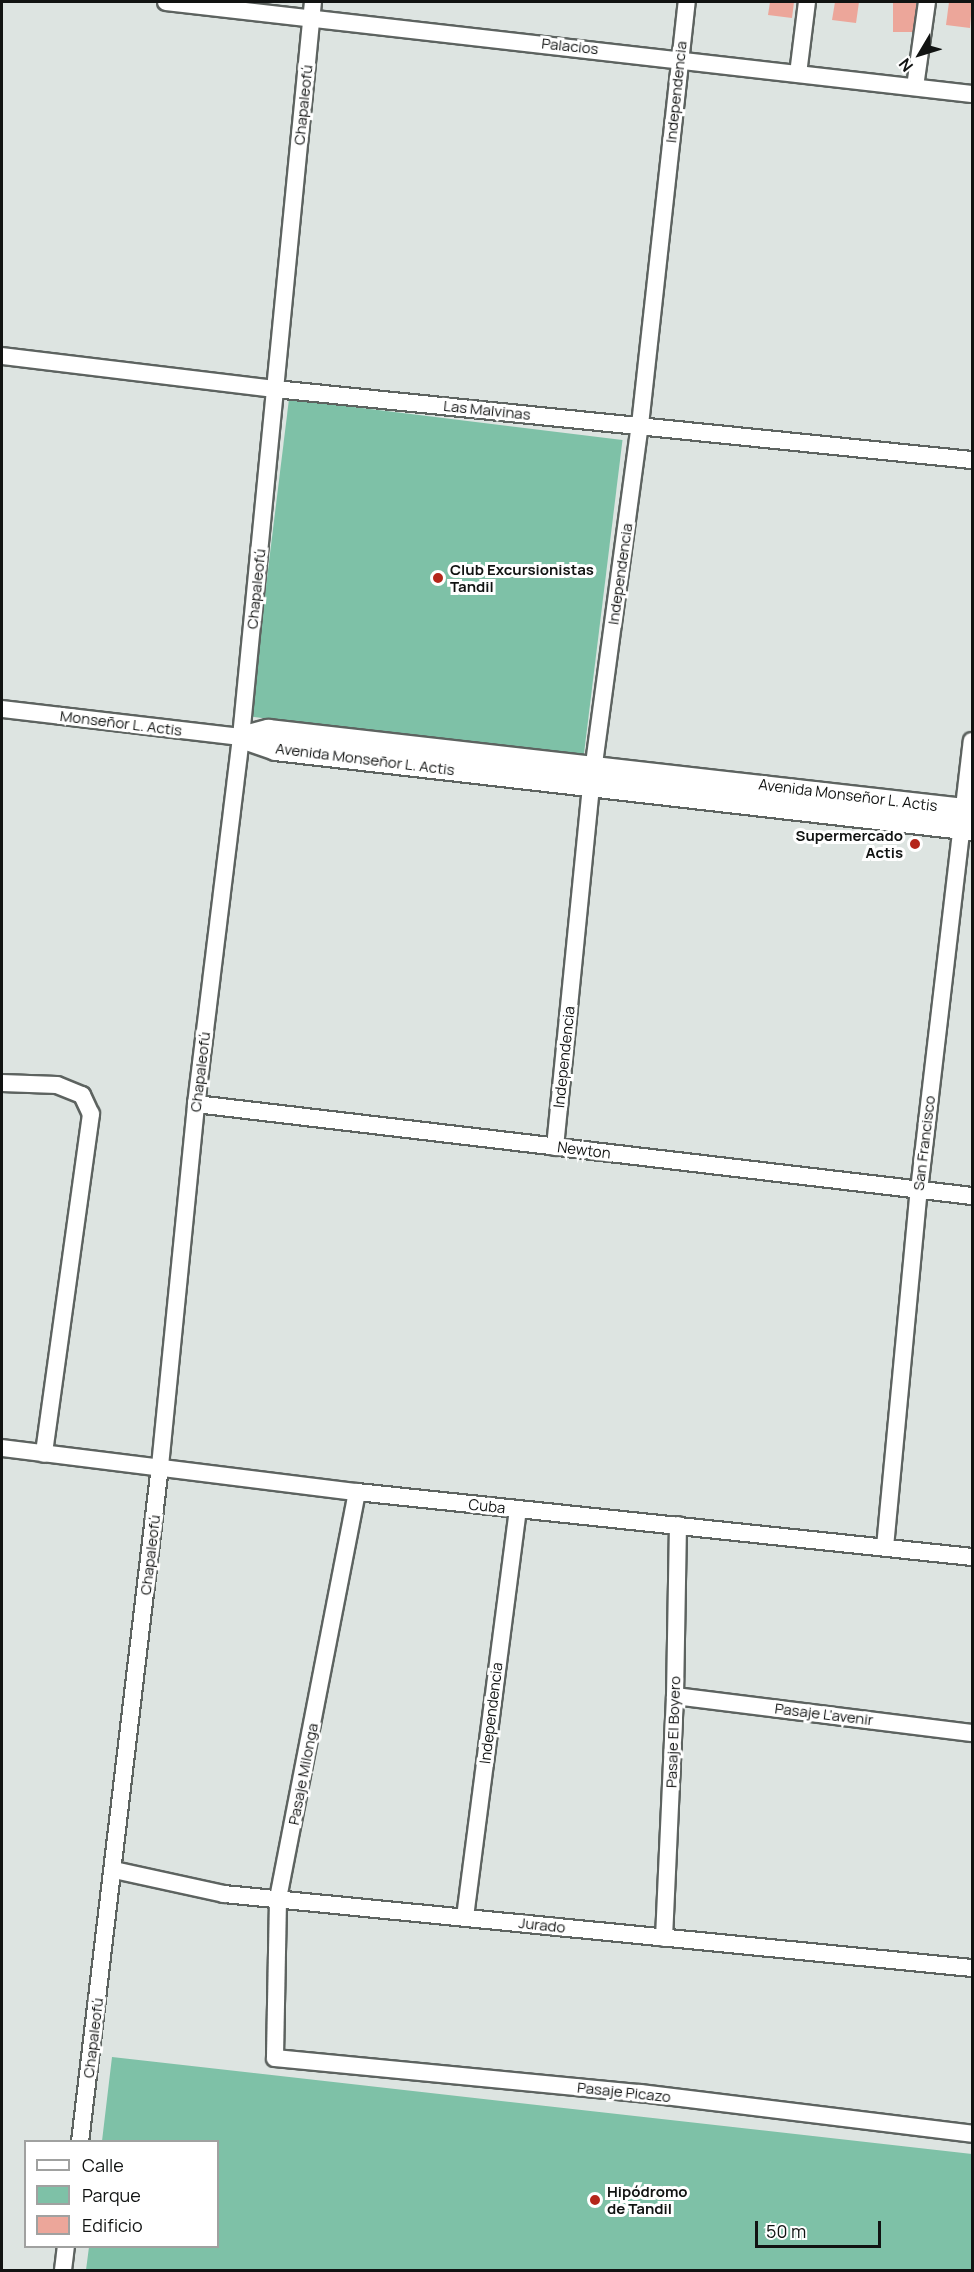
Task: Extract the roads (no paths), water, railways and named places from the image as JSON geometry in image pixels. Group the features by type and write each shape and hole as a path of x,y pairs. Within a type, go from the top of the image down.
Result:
{"main road":[{"name":"Avenida Monseñor L. Actis","path":"242,737 275,749 593,776 968,819"}],"street":[{"name":"Palacios","path":"166,2 312,9 680,59 972,94"},
{"name":"Independencia","path":"555,1147 593,776 640,425 687,2"},
{"path":"798,74 807,2"},
{"path":"915,87 927,2"},
{"name":"Chapaleofú","path":"80,2140 160,1466 196,1104 242,737 312,9"},
{"name":"Las Malvinas","path":"2,356 275,389 972,460"},
{"name":"Monseñor L. Actis","path":"2,710 242,737"},
{"name":"San Francisco","path":"885,1547 919,1190 968,819 972,741"},
{"path":"2,1083 57,1085 82,1095 91,1114 44,1454"},
{"name":"Newton","path":"196,1104 972,1196"},
{"name":"Cuba","path":"2,1448 357,1492 972,1557"},
{"name":"Pasaje Milonga","path":"275,2058 278,1900 357,1492"},
{"name":"Independencia","path":"465,1917 518,1509"},
{"name":"Pasaje El Boyero","path":"664,1938 675,1695 678,1525"},
{"name":"Pasaje L'avenir","path":"675,1695 972,1733"},
{"name":"Jurado","path":"114,1870 224,1894 972,1968"},
{"name":"Pasaje Picazo","path":"275,2058 640,2093 972,2134"},
{"path":"63,2271 66,2248"}],"place":[{"name":"Club Excursionistas Tandil","path":"438,578"},
{"name":"Supermercado Actis","path":"915,844"},
{"name":"Hipódromo de Tandil","path":"595,2200"}]}
